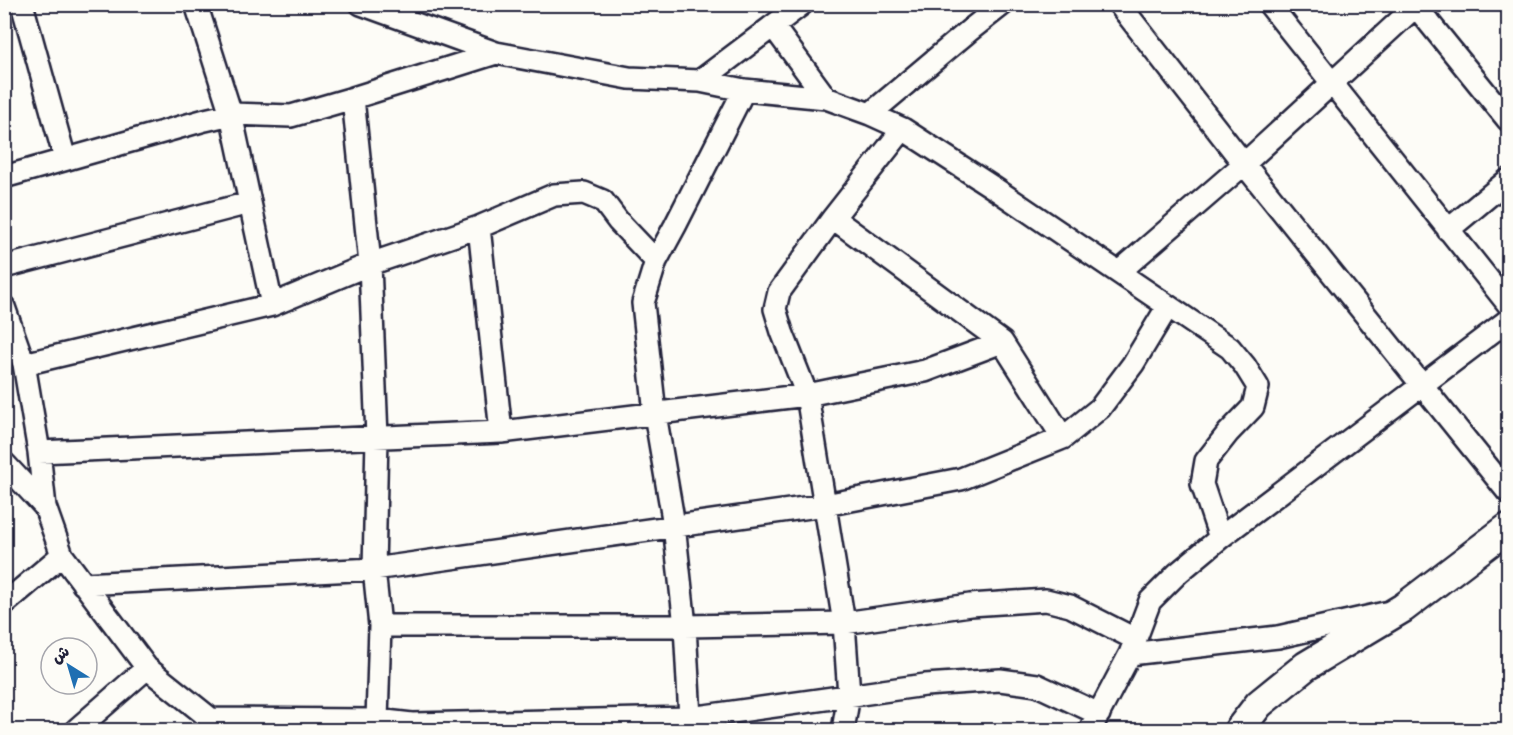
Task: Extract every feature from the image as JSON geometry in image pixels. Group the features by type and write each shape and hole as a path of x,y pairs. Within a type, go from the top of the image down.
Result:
{"street":[{"path":"22,4 65,159"},
{"path":"196,4 231,114 272,305"},
{"path":"361,4 496,53 629,78 700,81 744,90 826,98 903,129 1230,348 1245,366 1258,387 1253,407 1206,461 1202,484 1220,538"},
{"path":"700,81 802,4"},
{"path":"870,114 1003,4"},
{"path":"1119,4 1244,164 1509,492"},
{"path":"1269,4 1509,304"},
{"path":"1119,272 1244,164 1416,5 1509,120"},
{"path":"773,26 826,98"},
{"path":"4,177 231,114 291,116 496,53"},
{"path":"689,724 685,626 675,525 656,414 643,303 656,261 744,90"},
{"path":"353,98 370,264 376,436 374,569 381,626 377,720"},
{"path":"843,730 849,695 844,623 825,505 807,394 775,309 779,292 833,218 903,129"},
{"path":"1448,230 1509,180"},
{"path":"24,364 272,305 370,264 479,227 554,195 584,193 603,201 618,221 656,261"},
{"path":"4,267 249,203"},
{"path":"833,218 1002,342 1063,438"},
{"path":"479,227 501,432"},
{"path":"83,584 374,569 825,505 962,479 1063,438 1100,408 1133,364 1167,306"},
{"path":"4,308 24,364 39,452 45,507 62,555 147,668 218,725 377,720 416,727 689,724 849,695 1000,680 1037,685 1094,722 1132,647 1150,601 1178,573 1220,538 1509,320"},
{"path":"39,452 501,432 807,394 925,371 1002,342"},
{"path":"4,463 45,507"},
{"path":"1239,730 1259,704 1306,666 1403,609 1509,528"},
{"path":"4,604 62,555"},
{"path":"381,626 685,626 844,623 970,605 1046,600 1070,606 1132,647 1278,637 1403,609"},
{"path":"76,730 147,668"}]}
